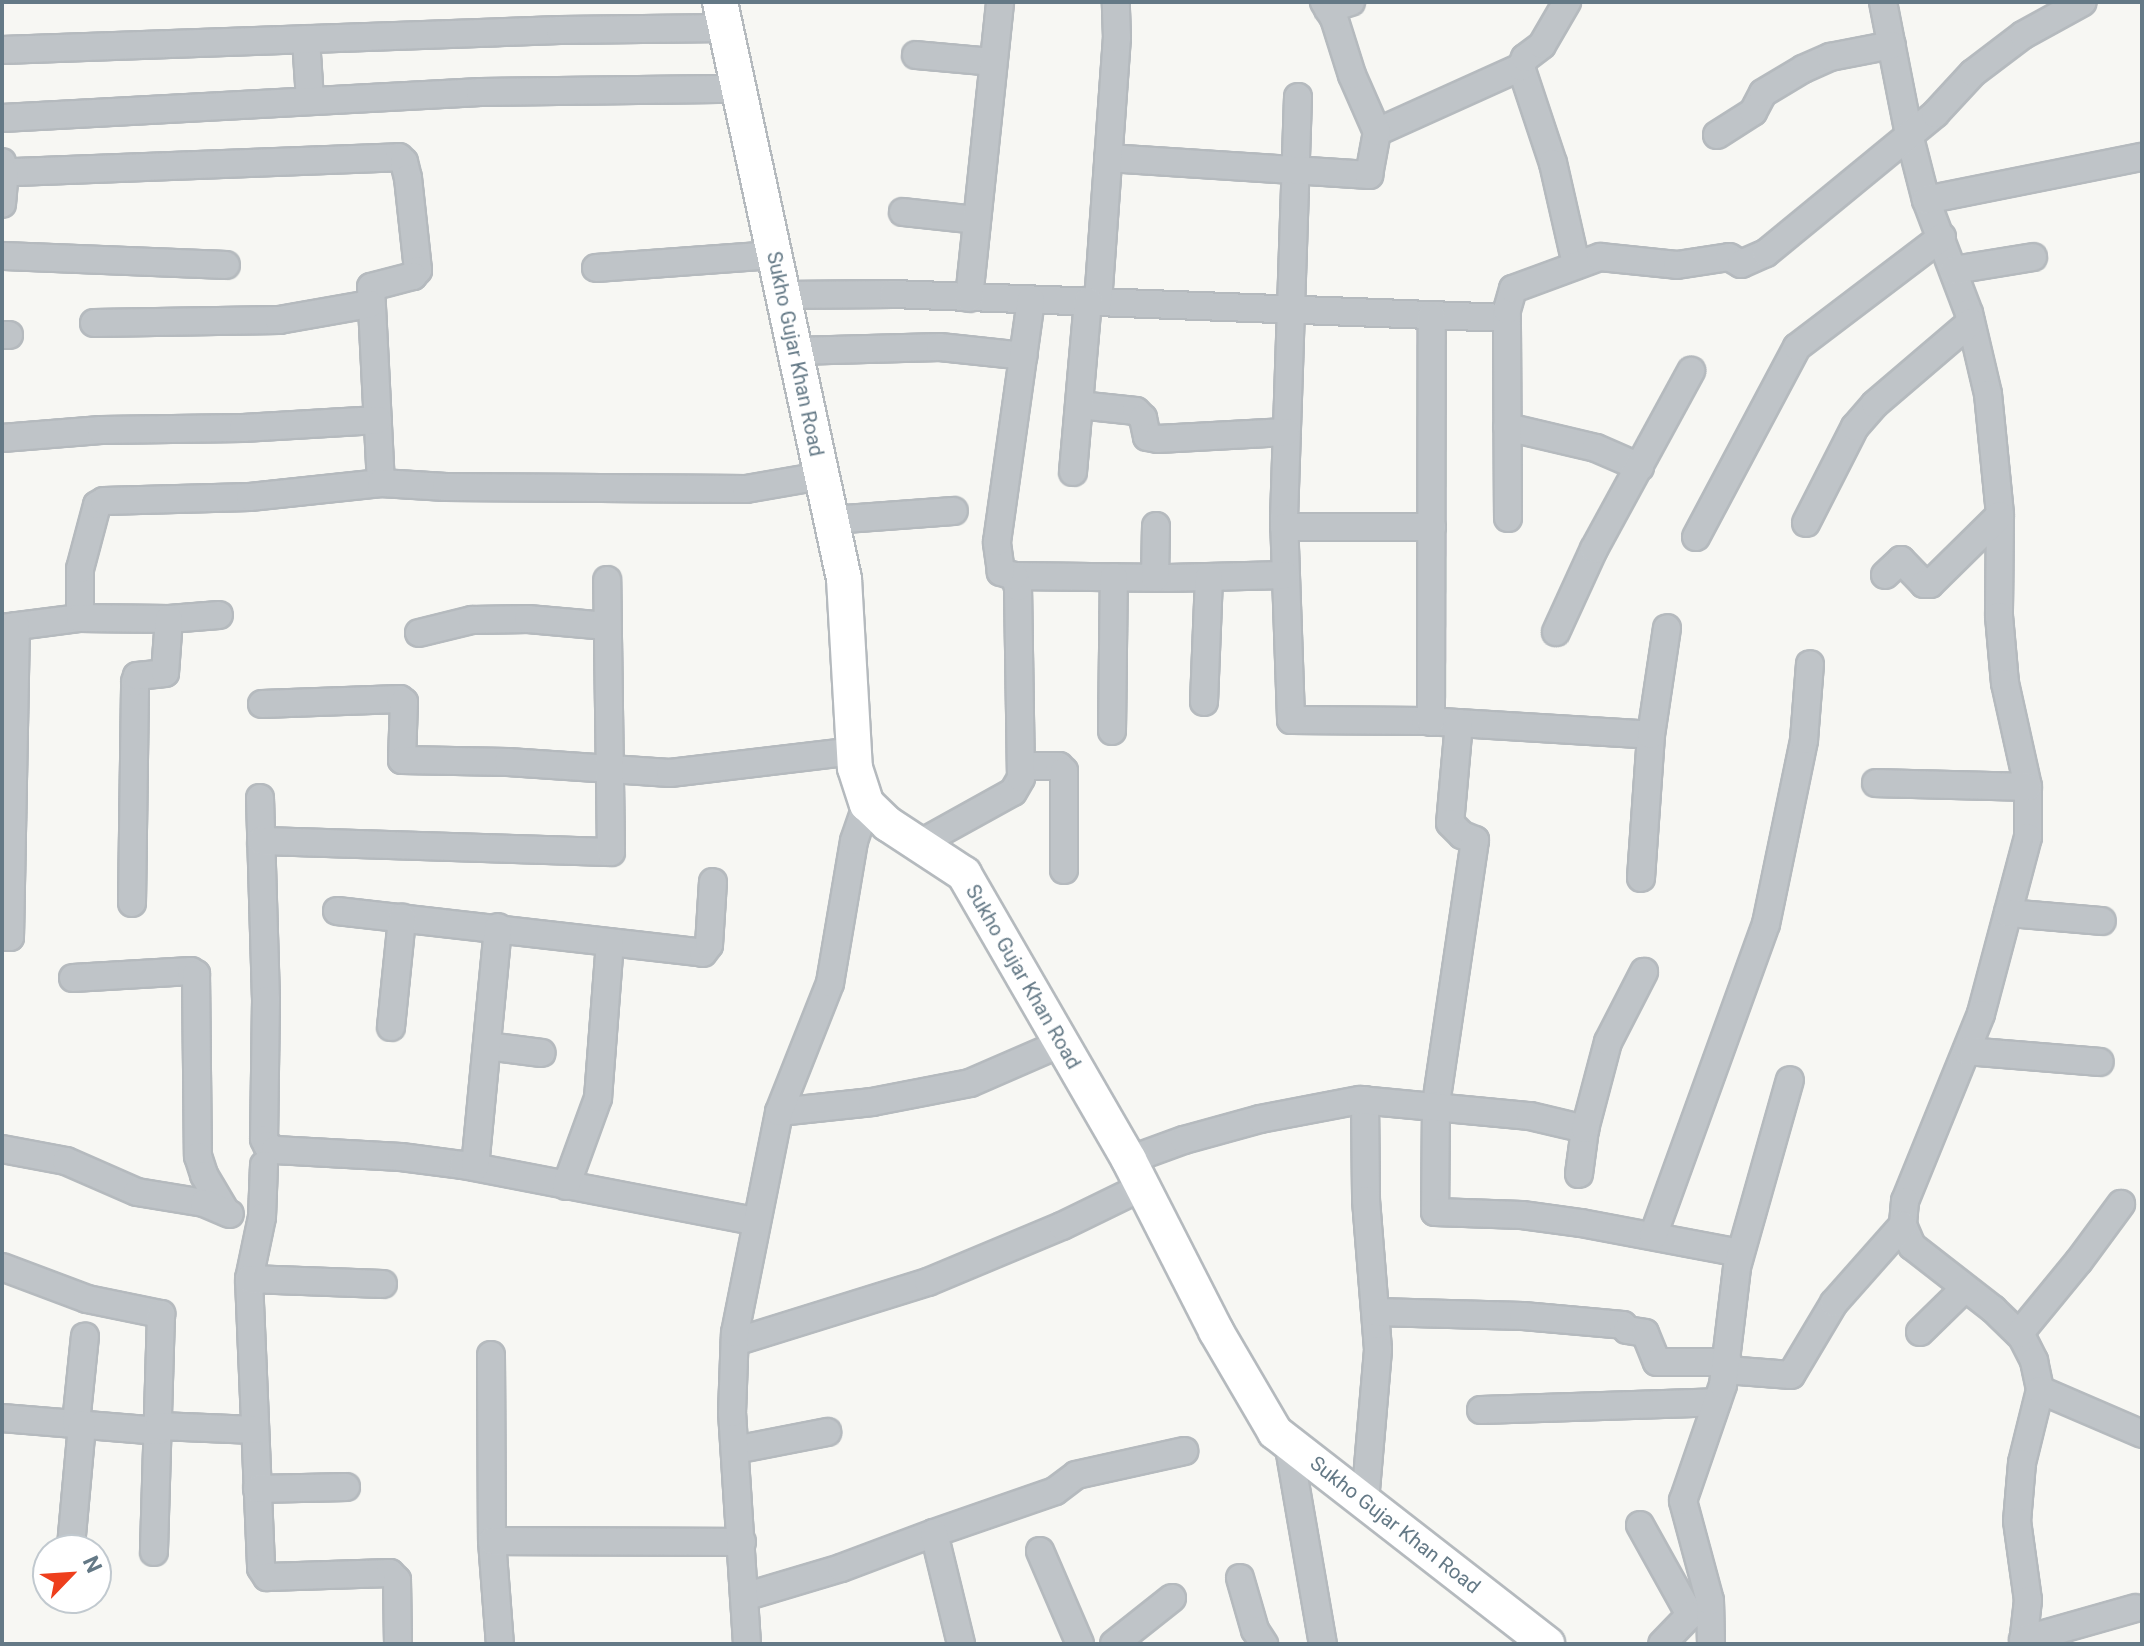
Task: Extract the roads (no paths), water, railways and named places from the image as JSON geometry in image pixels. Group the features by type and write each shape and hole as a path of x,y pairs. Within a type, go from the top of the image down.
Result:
{"main road":[{"name":"Sukho Gujar Khan Road","path":"723,15 844,579 855,768 867,804 964,874 1136,1174 1216,1331 1275,1432 1547,1644"}],"street":[{"path":"969,298 999,2"},
{"path":"1073,472 1108,158 1116,2"},
{"path":"1377,132 1521,67 1525,58 1542,45 1567,2"},
{"path":"1883,2 1909,134 1926,200 1971,322 1988,394 2000,515 1999,616 2005,683 2028,787 2028,837 1981,1014 1905,1201 1903,1225 1912,1246 2019,1334 2034,1361 2040,1390 2022,1463 2017,1521 2028,1600 2023,1642 2136,1608"},
{"path":"1508,518 1507,318 1513,289 1600,257 1677,265 1729,257 1741,264 1771,250 1935,114 1973,73 2023,35 2083,2"},
{"path":"1108,158 1369,175 1377,132 1335,4"},
{"path":"2,50 560,30 723,15"},
{"path":"306,39 310,99"},
{"path":"1717,135 1753,112 1763,93 1803,69 1830,57 1892,45"},
{"path":"916,55 993,62"},
{"path":"1521,67 1553,163 1576,264"},
{"path":"2,118 310,99 558,89 738,89"},
{"path":"1298,97 1284,527 1291,720 1459,723 1651,735"},
{"path":"2,204 3,167 399,157 404,162 408,178 418,270 413,276 371,287 381,483"},
{"path":"1926,200 2142,157"},
{"path":"903,212 977,220"},
{"path":"1696,537 1797,347 1942,237"},
{"path":"596,268 774,255"},
{"path":"2,256 226,265"},
{"path":"1954,270 2033,257"},
{"path":"783,295 893,294 1289,312 1507,318"},
{"path":"1031,300 997,542 1001,572 1014,576 1155,578 1285,575"},
{"path":"94,323 279,320 370,304"},
{"path":"1431,722 1432,316"},
{"path":"1806,523 1855,427 1875,404 1971,322"},
{"path":"795,351 940,347 1024,356"},
{"path":"1556,632 1594,549 1691,371"},
{"path":"1079,405 1136,411 1143,418 1147,437 1158,439 1286,432"},
{"path":"2,438 101,430 243,428 378,420"},
{"path":"1507,427 1596,448 1640,467"},
{"path":"80,618 80,569 90,544 97,505 104,501 250,497 381,483 421,487 746,489 821,476"},
{"path":"831,520 954,511"},
{"path":"1885,575 1901,560 1924,584 1930,584 2000,515"},
{"path":"1155,578 1156,526"},
{"path":"1284,527 1432,527"},
{"path":"919,844 1013,792 1021,778 1018,594 1014,576"},
{"path":"1112,731 1114,577"},
{"path":"1204,702 1209,577"},
{"path":"261,841 611,852 607,580"},
{"path":"2,937 10,937 6,837 9,627 80,618 169,619 219,615"},
{"path":"132,903 135,682 137,676 165,673 169,619"},
{"path":"419,633 472,620 528,619 607,626"},
{"path":"1641,878 1651,735 1667,628"},
{"path":"1653,1236 1766,924 1804,740 1810,664"},
{"path":"262,704 400,699 404,702 402,760 670,773 854,751"},
{"path":"1459,723 1450,823 1462,835 1475,840 1436,1105 1435,1212 1522,1215 1740,1253"},
{"path":"1021,766 1059,766 1064,771 1064,870"},
{"path":"1876,783 2028,787"},
{"path":"260,798 266,1000 264,1139 267,1145 275,1150 401,1157 475,1167 755,1221"},
{"path":"747,1644 732,1413 735,1342 755,1221 779,1112 830,983 854,841 867,804"},
{"path":"337,911 498,927 703,953 709,945 713,882"},
{"path":"2008,913 2102,921"},
{"path":"391,1027 402,918"},
{"path":"475,1167 498,927"},
{"path":"566,1186 598,1098 610,942"},
{"path":"73,978 191,971 196,974 198,1156 204,1175 226,1212"},
{"path":"1579,1174 1585,1129 1608,1042 1644,972"},
{"path":"779,1112 872,1102 970,1083 1062,1043"},
{"path":"487,1046 542,1053"},
{"path":"1967,1051 2100,1062"},
{"path":"1711,1644 1710,1601 1683,1501 1727,1366 1730,1312 1740,1253 1790,1080"},
{"path":"1365,1100 1366,1200 1376,1312 1377,1380 1365,1502"},
{"path":"735,1342 928,1282 1136,1174 1184,1140 1260,1119 1365,1100 1530,1116 1585,1129"},
{"path":"2,1149 66,1161 137,1192 262,1217"},
{"path":"264,1165 262,1217 249,1279 259,1555 267,1577 390,1573 397,1580 398,1644"},
{"path":"2019,1334 2121,1204"},
{"path":"1376,1312 1523,1316 1623,1325 1627,1330 1645,1333 1657,1362 1727,1366 1791,1375 1834,1303 1903,1225"},
{"path":"2,1267 87,1299 161,1314 154,1552"},
{"path":"249,1279 383,1284"},
{"path":"1920,1332 1965,1288"},
{"path":"72,1534 85,1336"},
{"path":"491,1355 492,1541 500,1644"},
{"path":"2040,1390 2142,1434"},
{"path":"1481,1410 1717,1402"},
{"path":"2,1418 159,1428 255,1430"},
{"path":"735,1450 827,1432"},
{"path":"1288,1442 1313,1572 1321,1644"},
{"path":"744,1597 841,1568 1055,1491 1076,1475 1184,1451"},
{"path":"257,1489 346,1487"},
{"path":"1640,1525 1690,1615 1662,1644"},
{"path":"934,1533 961,1644"},
{"path":"492,1541 742,1542"},
{"path":"1040,1551 1080,1644"},
{"path":"1240,1578 1249,1613 1264,1644"},
{"path":"1114,1644 1172,1598"}]}
